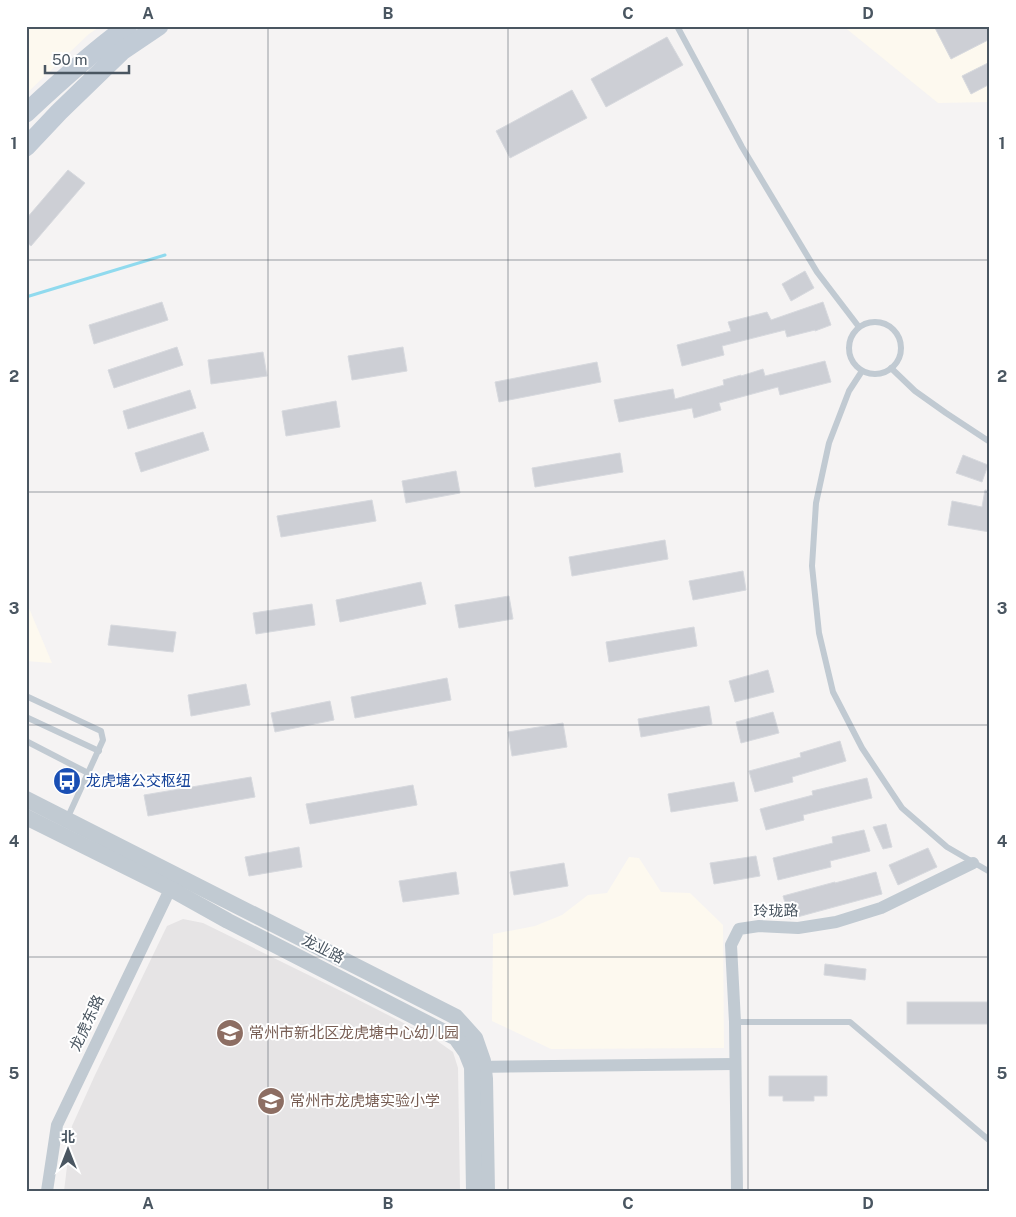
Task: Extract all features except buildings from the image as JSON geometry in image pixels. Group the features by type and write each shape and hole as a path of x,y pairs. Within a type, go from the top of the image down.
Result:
{"main road":[{"path":"26,113 56,85 128,26"},
{"path":"26,147 122,51 159,26"}],"street":[{"name":"龙业路","path":"26,800 64,827 173,882 228,921 456,1038 478,1067 487,1191"},
{"name":"龙业路","path":"26,817 64,827"},
{"name":"玲珑路","path":"737,1191 735,1022 730,944 739,929 759,926 798,928 836,922 881,908 974,863"},
{"name":"龙虎东路","path":"47,1191 56,1125 173,882"},
{"path":"478,1067 735,1064"},
{"name":"龙业路","path":"474,1191 478,1067"}],"lane":[{"path":"677,26 742,147 812,263 859,327"},
{"path":"868,322 880,322 890,327 897,335 901,345 900,356 891,368 879,374 870,374 862,371 854,364 850,355 849,345 852,335 859,327 868,322"},
{"path":"891,368 915,391 946,414 990,442"},
{"path":"862,371 849,391 830,442 816,503 812,566 819,633 833,692 862,748 902,808 947,847 990,872"},
{"path":"26,696 101,730 104,740 64,827"},
{"path":"26,717 99,751"},
{"path":"26,741 88,773"},
{"path":"735,1022 850,1022 990,1141"}],"shaded area":[{"path":"26,26 101,26 89,34 26,94"},
{"path":"843,26 990,26 990,102 938,103"},
{"path":"26,601 52,663 26,661"},
{"path":"629,857 639,858 661,892 690,893 723,925 724,1048 551,1049 492,1021 493,934 535,926 562,915 588,895 607,893"},
{"name":"常州市龙虎塘实验小学","path":"183,919 203,923 433,1038 453,1052 458,1068 460,1191 64,1191 72,1126 167,926"}],"waterway":[{"path":"26,297 165,255"}],"place":[{"name":"龙虎塘公交枢纽","path":"67,781"},
{"name":"常州市新北区龙虎塘中心幼儿园","path":"230,1033"},
{"name":"常州市龙虎塘实验小学","path":"271,1101"}]}
